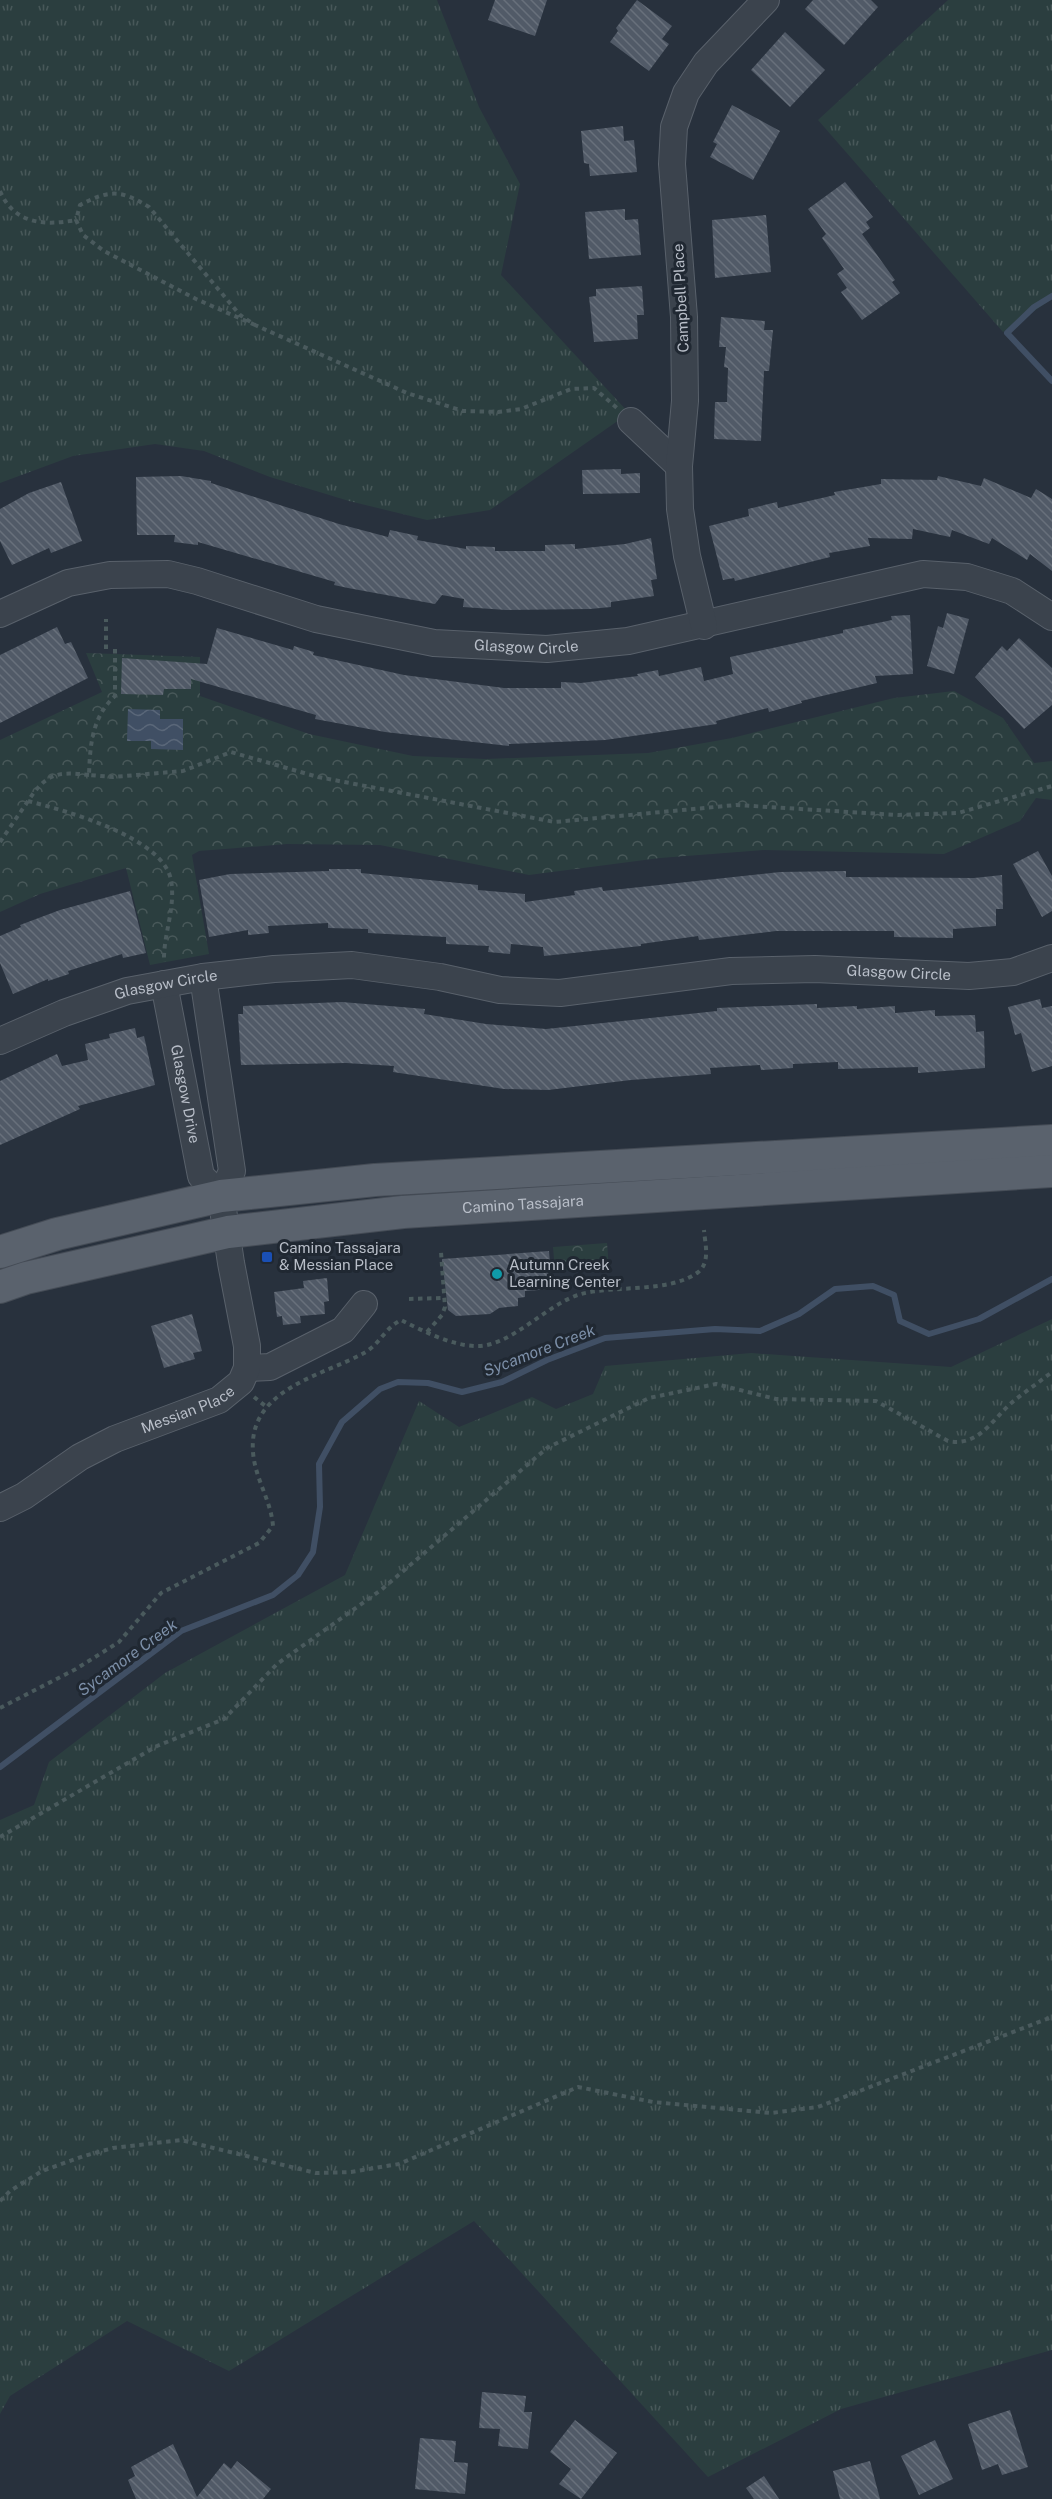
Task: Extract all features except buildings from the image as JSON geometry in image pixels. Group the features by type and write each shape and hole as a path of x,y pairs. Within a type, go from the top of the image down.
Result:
{"main road":[{"path":"0,1252 57,1234 221,1196 375,1180 1052,1141"},
{"name":"Camino Tassajara","path":"0,1287 27,1278 228,1232 403,1212 1052,1171"}],"street":[{"name":"Campbell Place","path":"704,626 687,556 680,509 679,466 685,401 684,317 672,164 674,127 686,93 706,63 766,0"},
{"path":"631,421 679,466"},
{"name":"Glasgow Circle","path":"0,614 68,583 126,574 168,574 316,619 434,643 547,649 628,641 704,626 923,574 967,577 1012,591 1052,617"},
{"name":"Glasgow Circle","path":"0,1041 127,991 202,977 274,969 352,965 440,977 500,990 560,993 731,971 815,969 969,976 1013,972 1052,958"},
{"path":"202,977 232,1171 221,1196 228,1232"},
{"name":"Glasgow Drive","path":"164,984 201,1176 221,1196"},
{"name":"Messian Place","path":"0,1508 24,1496 80,1457 115,1439 219,1400 241,1382 247,1368 247,1346 231,1263 228,1232"},
{"path":"247,1368 270,1367 343,1330 364,1304"}],"path":[{"path":"0,191 14,213 26,219 59,223 76,220"},
{"path":"255,325 240,315 149,207 132,197 103,193 80,205 76,220 84,235 104,251 196,299 406,393 463,411 498,412 521,409 571,389 594,388 631,421"},
{"path":"106,619 106,649"},
{"path":"89,776 90,746 97,720 105,705 115,696 115,649"},
{"path":"0,842 41,782 66,772 113,777 183,771 231,752 318,777 555,822 736,805 898,815 958,813 1045,786 1052,786"},
{"path":"28,801 78,814 145,848 163,861 171,879 172,898 164,943 164,984"},
{"path":"0,1708 76,1669 119,1642 161,1593 259,1543 273,1526 272,1508 257,1479 252,1450 256,1422 274,1400 294,1384 366,1352 381,1340 390,1326 401,1320 427,1332 476,1347 501,1340 556,1304 581,1294 683,1281 700,1271 706,1259 704,1230"},
{"path":"427,1332 444,1312 441,1252"},
{"path":"409,1299 444,1298"},
{"path":"0,1837 157,1746 224,1719 277,1665 381,1590 547,1448 649,1398 716,1384 776,1399 876,1401 948,1441 958,1443 980,1435 1010,1404 1052,1372"},
{"path":"0,2201 10,2191 42,2171 84,2156 113,2148 181,2140 316,2173 351,2172 399,2164 578,2087 653,2102 771,2112 818,2107 1052,2017"}],"green space":[{"path":"0,0 437,0 479,107 520,184 501,275 629,413 490,510 427,520 349,501 270,477 204,451 155,444 73,456 0,483"},
{"path":"948,0 1052,0 1052,299 1003,332 818,120"},
{"path":"86,653 200,657 200,696 309,734 413,756 486,759 648,753 732,738 894,698 954,691 1003,718 1034,763 1052,761 1052,800 1036,798 1020,821 944,854 764,850 660,858 529,875 380,845 287,844 199,851 192,855 209,954 150,965 126,868 40,894 0,912 0,740 102,692"},
{"path":"607,1243 609,1268 555,1271 553,1247"},
{"path":"1052,1319 1052,2350 841,2409 708,2477 474,2221 229,2371 127,2321 10,2396 0,2414 0,1820 34,1805 49,1762 165,1673 345,1575 419,1401 459,1427 532,1397 556,1409 593,1394 605,1366 751,1353 951,1367"}],"water":[{"path":"128,709 160,710 160,719 183,719 183,750 151,749 151,741 127,741"}],"waterway":[{"path":"1052,296 1034,307 1007,333 1052,381"},
{"name":"Sycamore Creek","path":"0,1767 181,1631 273,1595 298,1575 313,1552 320,1507 319,1464 342,1422 380,1389 398,1382 428,1383 462,1392 502,1382 547,1360 605,1338 715,1329 760,1331 799,1314 835,1289 873,1286 894,1295 900,1321 929,1334 979,1319 1052,1279"}],"place":[{"name":"Camino Tassajara & Messian Place","path":"267,1257"},
{"name":"Autumn Creek Learning Center","path":"497,1274"}]}
